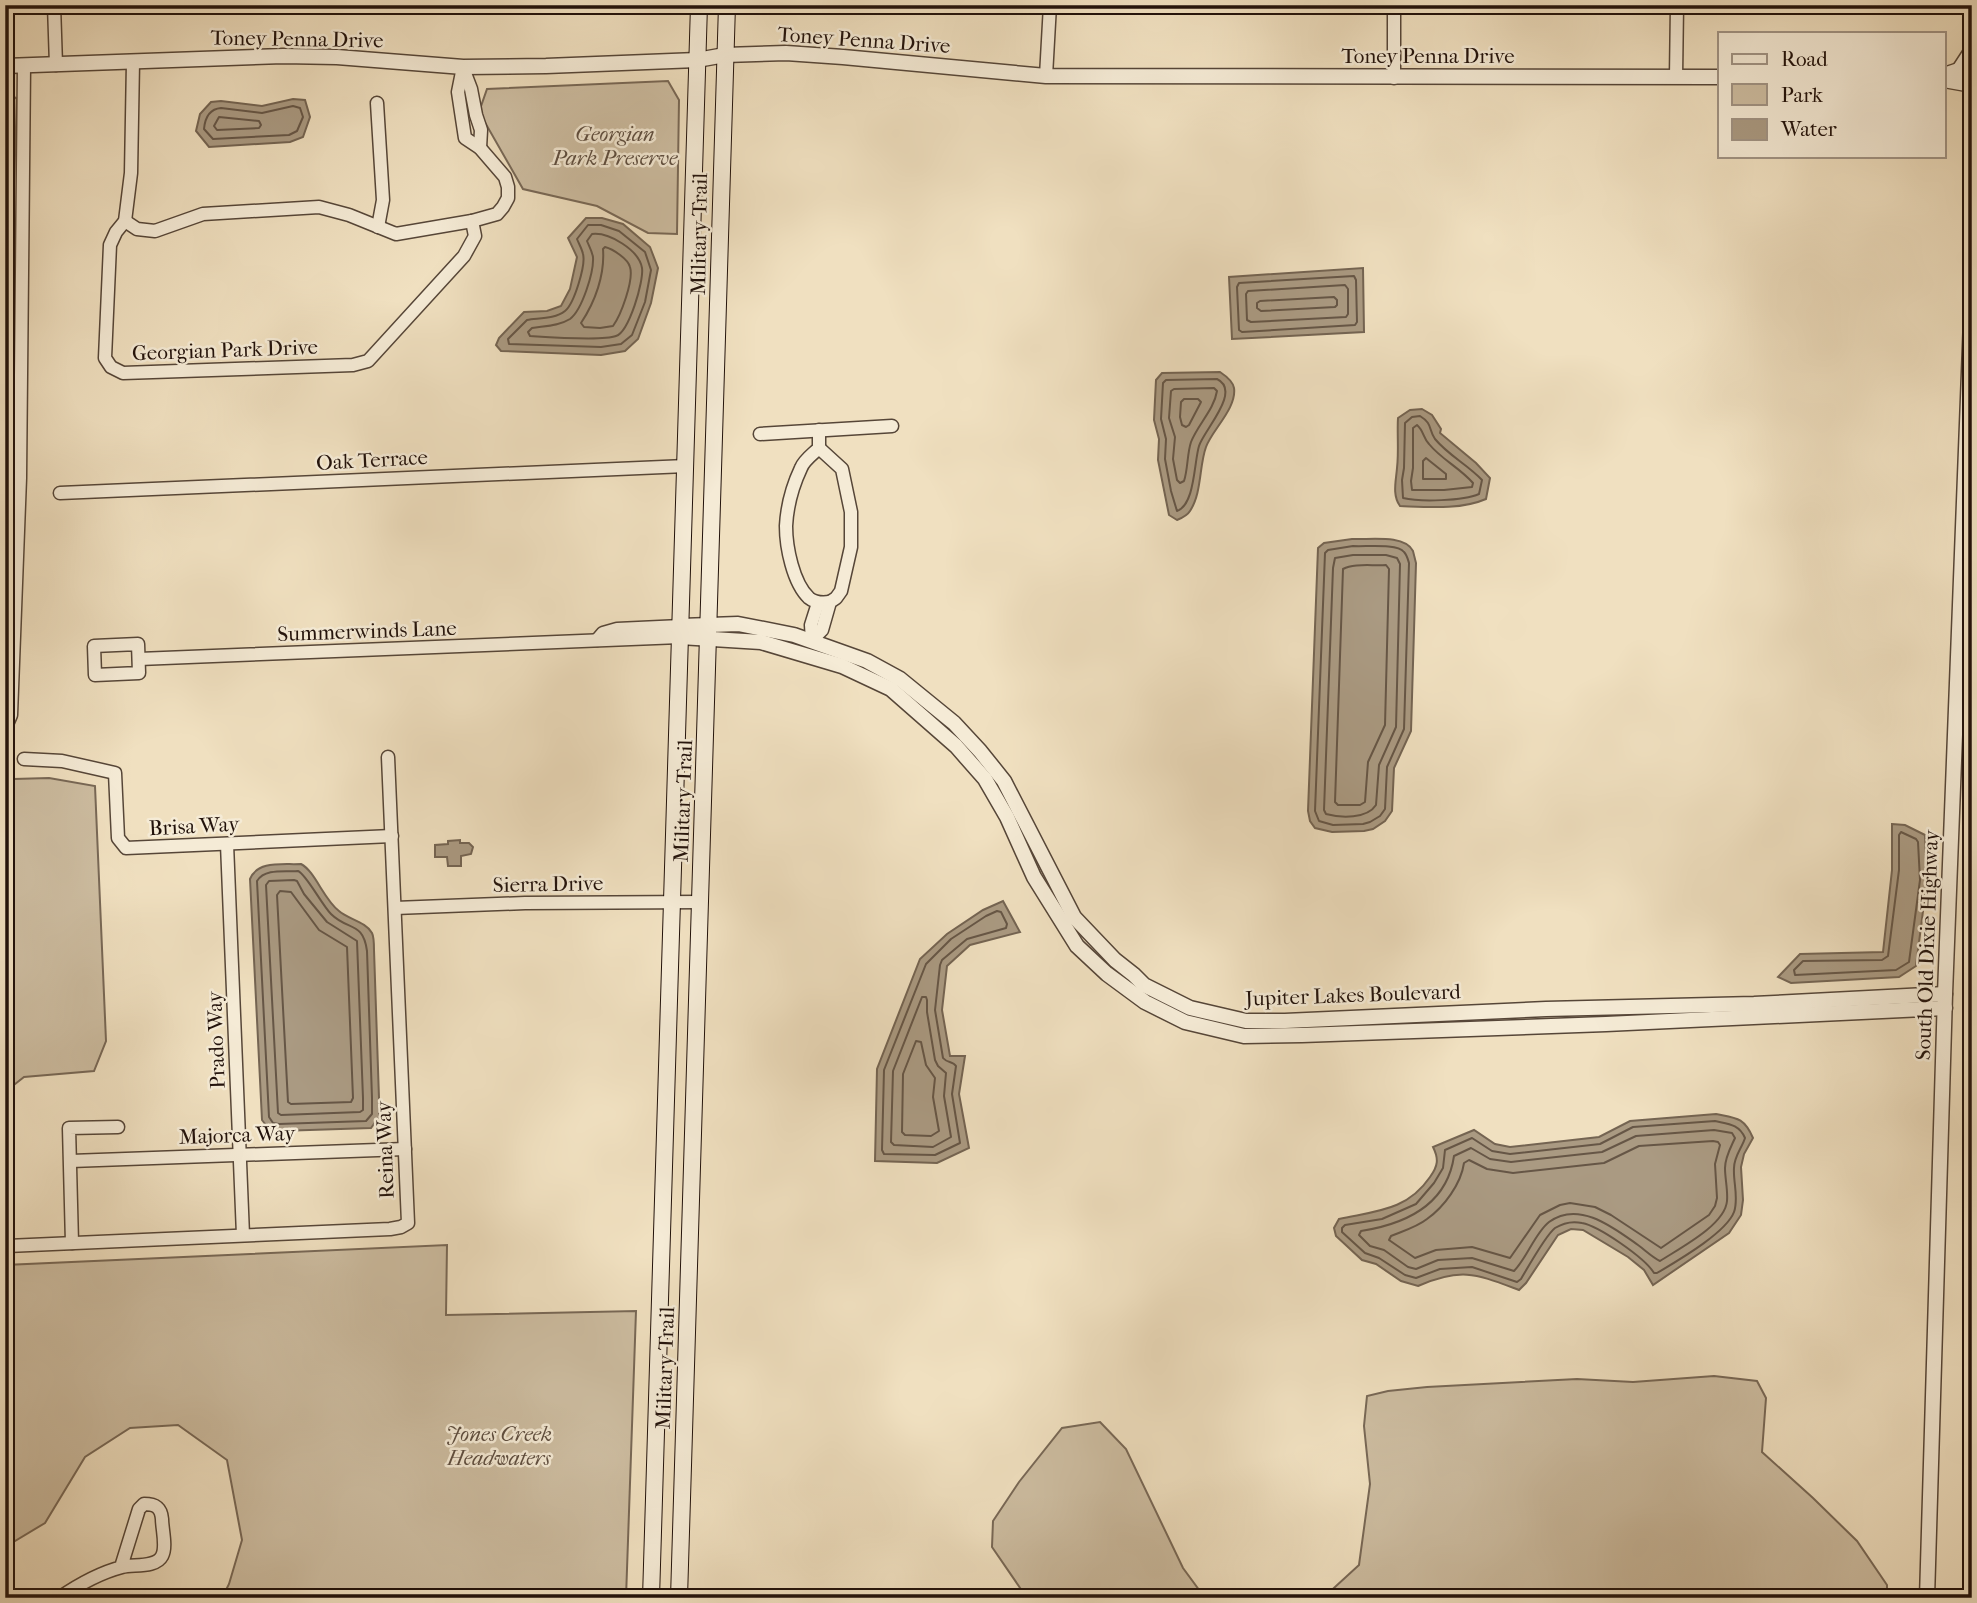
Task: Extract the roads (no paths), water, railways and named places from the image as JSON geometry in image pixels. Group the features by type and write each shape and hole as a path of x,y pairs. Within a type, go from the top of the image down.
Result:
{"main road":[{"name":"Military Trail","path":"651,1598 699,5"},
{"name":"Military Trail","path":"679,1598 727,5"}],"street":[{"path":"54,5 56,65"},
{"path":"1046,76 1050,5"},
{"path":"1394,5 1394,78"},
{"path":"1676,77 1678,5"},
{"path":"1946,76 1965,70 1972,50"},
{"name":"Toney Penna Drive","path":"5,66 296,56 463,67 697,60 725,55 786,53 1046,76 1718,76"},
{"name":"Georgian Park Drive","path":"133,62 131,173 125,221 110,245 105,358 111,367 122,373 353,365 368,361 464,257 475,236 472,221"},
{"path":"5,729 10,715 20,478 24,66"},
{"path":"125,221 137,229 155,231 203,214 319,207 349,215 396,234 497,214 508,198 508,187 505,177 480,148 481,130 463,67"},
{"path":"1946,78 1972,85"},
{"path":"1972,95 1972,118"},
{"path":"377,103 383,200 378,227"},
{"name":"South Old Dixie Highway","path":"1927,1598 1945,1001 1972,294"},
{"path":"760,434 892,426"},
{"path":"819,430 819,448 802,464 793,490 786,526 789,557 798,581 809,598 824,603 836,598 841,591 851,547 851,512 842,469 819,448"},
{"name":"Oak Terrace","path":"60,493 686,466"},
{"path":"812,640 822,630 824,603"},
{"name":"Jupiter Lakes Boulevard","path":"708,632 738,624 812,640 867,661 900,679 954,723 1004,781 1074,917 1115,960 1144,985 1190,1008 1245,1021 1277,1021 1546,1009 1945,1001"},
{"name":"Jupiter Lakes Boulevard","path":"680,632 708,632 761,642 842,666 891,689 956,746 985,779 1007,817 1034,877 1077,946 1107,974 1144,1002 1185,1021 1244,1036 1302,1035 1606,1024 1945,1001"},
{"name":"Summerwinds Lane","path":"139,659 597,640 680,632"},
{"name":"Reina Way","path":"6,1246 401,1227 408,1223 388,757"},
{"name":"Brisa Way","path":"24,759 62,761 115,773 118,838 126,848 392,836"},
{"name":"Prado Way","path":"227,844 243,1235"},
{"name":"Sierra Drive","path":"395,908 524,903 701,902"},
{"path":"72,1243 69,1128 118,1127"},
{"name":"Majorca Way","path":"71,1161 405,1149"},
{"path":"59,1598 82,1583 121,1567 155,1563 162,1557 164,1549 161,1513 158,1507 144,1504 139,1509 121,1567"}],"water":[{"path":"293,99 305,100 310,117 303,137 290,142 209,147 196,131 200,114 211,102 262,106"},
{"path":"586,218 602,218 623,224 650,247 658,268 651,303 638,339 625,351 601,355 501,351 496,345 499,338 524,312 547,311 561,306 570,289 577,257 568,238"},
{"path":"1363,268 1364,332 1232,339 1229,277"},
{"path":"1220,372 1233,385 1232,403 1206,447 1194,504 1183,518 1177,520 1169,515 1158,460 1159,439 1154,420 1156,380 1162,373"},
{"path":"1422,409 1432,415 1441,429 1440,433 1490,478 1486,499 1455,506 1400,506 1395,488 1398,418 1410,410"},
{"path":"1352,539 1394,540 1402,542 1413,551 1416,563 1411,731 1394,768 1392,811 1385,821 1364,831 1332,832 1315,828 1308,811 1318,548 1324,543"},
{"path":"1892,824 1905,825 1925,835 1927,880 1916,966 1899,977 1791,983 1778,977 1800,954 1883,952 1892,870"},
{"path":"460,840 460,843 469,843 473,847 471,854 461,856 461,866 448,866 447,857 435,857 435,845"},
{"path":"301,864 311,873 334,906 366,926 373,935 379,1117 371,1128 279,1131 269,1129 262,1120 250,879 265,866"},
{"path":"1003,901 1020,932 970,945 947,966 942,1010 950,1056 965,1056 959,1094 969,1148 937,1163 875,1161 877,1069 920,959 947,934 983,910"},
{"path":"1716,1114 1743,1122 1753,1138 1744,1154 1741,1167 1741,1215 1729,1233 1653,1285 1644,1270 1628,1257 1583,1230 1571,1229 1558,1235 1519,1290 1469,1275 1446,1276 1418,1286 1401,1281 1376,1264 1362,1260 1336,1236 1334,1228 1339,1219 1389,1208 1411,1197 1435,1169 1437,1159 1433,1147 1474,1130 1495,1144 1510,1147 1599,1137 1630,1121"}],"railway":[{"path":"1969,1598 1972,1503"}],"park label":[{"name":"Georgian Park Preserve","path":"615,146"},
{"name":"Jones Creek Headwaters","path":"499,1446"}]}
